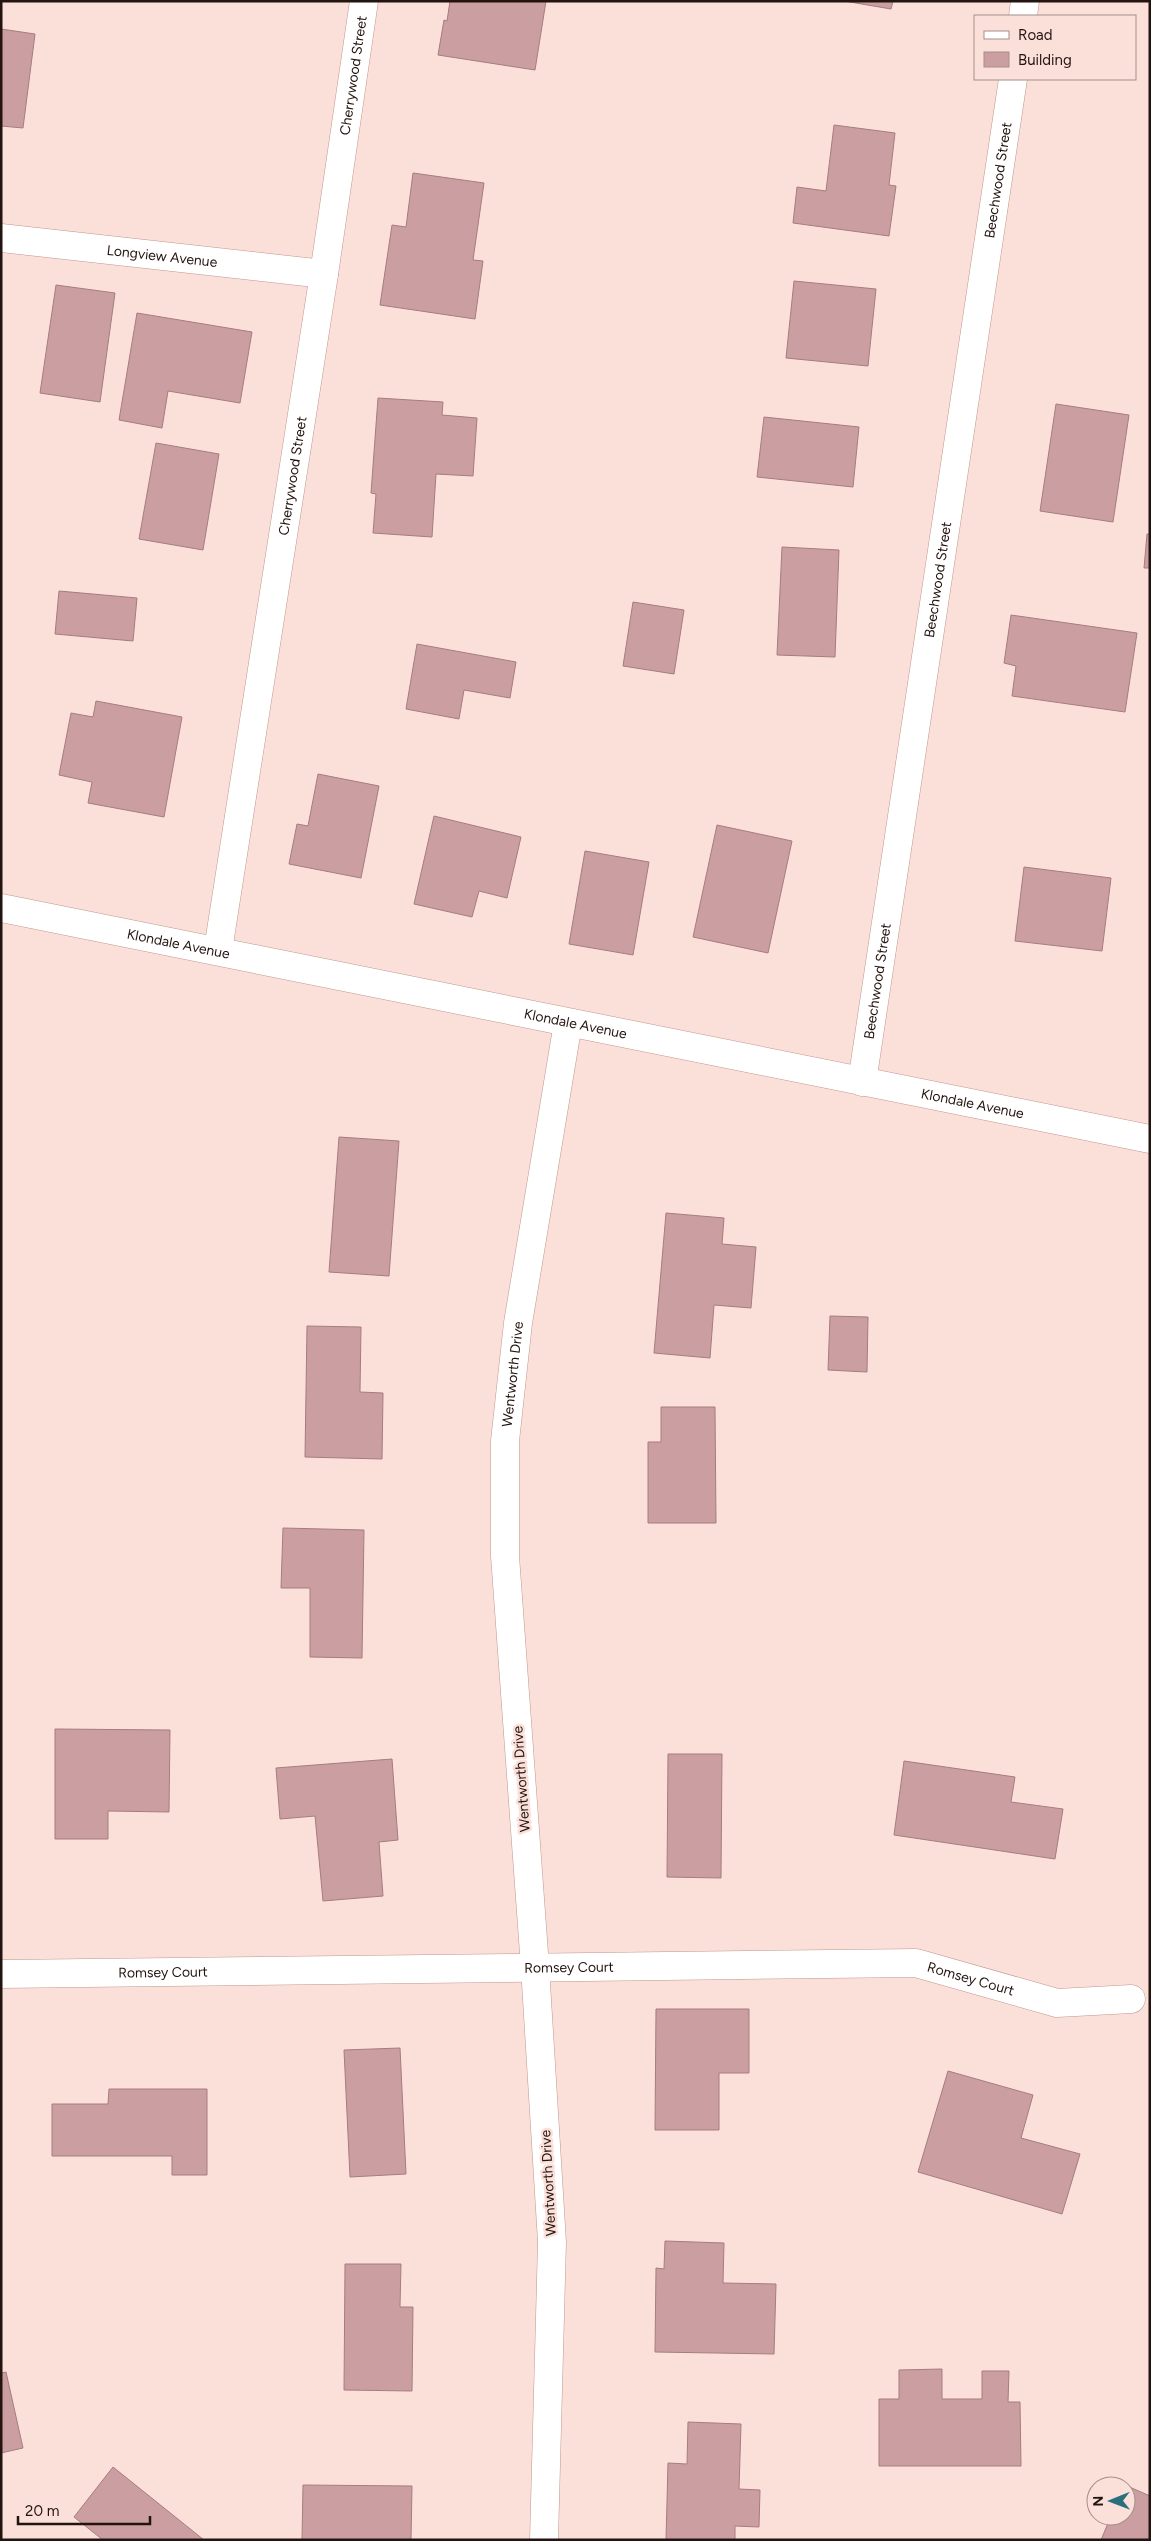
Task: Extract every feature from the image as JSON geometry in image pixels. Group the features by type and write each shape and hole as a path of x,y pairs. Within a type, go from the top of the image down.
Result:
{"street":[{"name":"Cherrywood Street","path":"218,950 324,274 364,1"},
{"path":"1023,15 1025,1"},
{"name":"Beechwood Street","path":"862,1082 1013,80"},
{"name":"Longview Avenue","path":"1,238 324,274"},
{"name":"Klondale Avenue","path":"1,908 218,950 568,1023 1150,1139"},
{"name":"Wentworth Drive","path":"544,2540 552,2242 535,1967 505,1556 505,1441 518,1323 568,1023"},
{"name":"Romsey Court","path":"1,1974 916,1963 1057,2003 1131,1999"}],"building":[{"path":"450,1 546,1 535,70 438,55 444,20 447,21"},
{"path":"844,1 893,1 891,9"},
{"path":"1,29 35,34 23,128 1,126"},
{"path":"834,125 895,133 889,185 896,186 889,236 793,223 797,187 826,191"},
{"path":"413,173 484,183 473,260 483,261 475,319 380,305 392,225 406,227"},
{"path":"794,281 876,289 868,366 786,358"},
{"path":"56,285 115,293 100,402 40,393"},
{"path":"137,313 252,332 240,403 168,391 162,428 119,420"},
{"path":"378,398 443,402 442,415 477,418 473,476 436,474 432,537 373,533 376,494 371,493"},
{"path":"1056,404 1129,415 1113,522 1040,511"},
{"path":"764,417 859,427 853,487 757,477"},
{"path":"156,443 219,454 203,550 139,539"},
{"path":"1147,534 1150,534 1150,568 1144,568"},
{"path":"782,547 839,550 835,657 777,655"},
{"path":"59,591 137,598 133,641 55,634"},
{"path":"633,602 684,610 674,674 623,666"},
{"path":"1011,615 1137,633 1125,712 1012,696 1016,666 1004,663"},
{"path":"417,644 516,662 510,698 464,690 459,719 406,709"},
{"path":"96,701 182,717 164,817 88,803 92,782 59,775 71,713 93,717"},
{"path":"318,774 379,786 361,878 289,864 297,824 308,826"},
{"path":"434,816 521,837 507,898 479,891 472,917 414,904"},
{"path":"717,825 792,841 768,953 693,937"},
{"path":"585,851 649,862 633,955 569,944"},
{"path":"1024,867 1111,878 1102,951 1015,941"},
{"path":"339,1137 399,1141 389,1276 329,1272"},
{"path":"666,1213 724,1218 722,1244 756,1247 751,1308 714,1305 710,1358 654,1353"},
{"path":"830,1316 868,1317 867,1372 828,1370"},
{"path":"307,1326 361,1327 360,1392 383,1393 382,1459 305,1457"},
{"path":"661,1407 715,1407 716,1523 648,1523 648,1442 661,1442"},
{"path":"283,1528 364,1530 362,1658 310,1657 310,1588 281,1588"},
{"path":"55,1729 170,1730 169,1812 108,1811 108,1839 55,1839"},
{"path":"668,1754 722,1754 721,1878 667,1877"},
{"path":"392,1759 398,1840 379,1842 383,1896 323,1901 315,1816 280,1819 276,1768"},
{"path":"904,1761 1015,1777 1011,1802 1063,1809 1055,1859 894,1835"},
{"path":"656,2009 749,2009 749,2073 719,2073 719,2130 655,2130"},
{"path":"400,2048 406,2174 350,2177 344,2050"},
{"path":"948,2071 1033,2095 1021,2138 1080,2154 1062,2214 918,2172"},
{"path":"109,2089 207,2089 207,2175 172,2175 172,2156 52,2156 52,2104 108,2104"},
{"path":"665,2241 724,2243 723,2283 776,2284 774,2354 655,2352 656,2268 664,2269"},
{"path":"345,2264 401,2264 400,2307 413,2307 412,2391 344,2390"},
{"path":"942,2369 942,2399 982,2399 982,2371 1009,2371 1008,2402 1020,2402 1021,2466 879,2466 879,2399 899,2399 899,2370"},
{"path":"6,2372 23,2448 1,2453 1,2373"},
{"path":"688,2422 741,2424 739,2489 760,2490 759,2527 735,2526 735,2540 666,2540 668,2463 687,2464"},
{"path":"113,2467 204,2540 103,2540 74,2517"},
{"path":"303,2485 412,2486 411,2540 302,2540"},
{"path":"1136,2490 1150,2496 1150,2540 1101,2540 1107,2526 1136,2526"}]}
